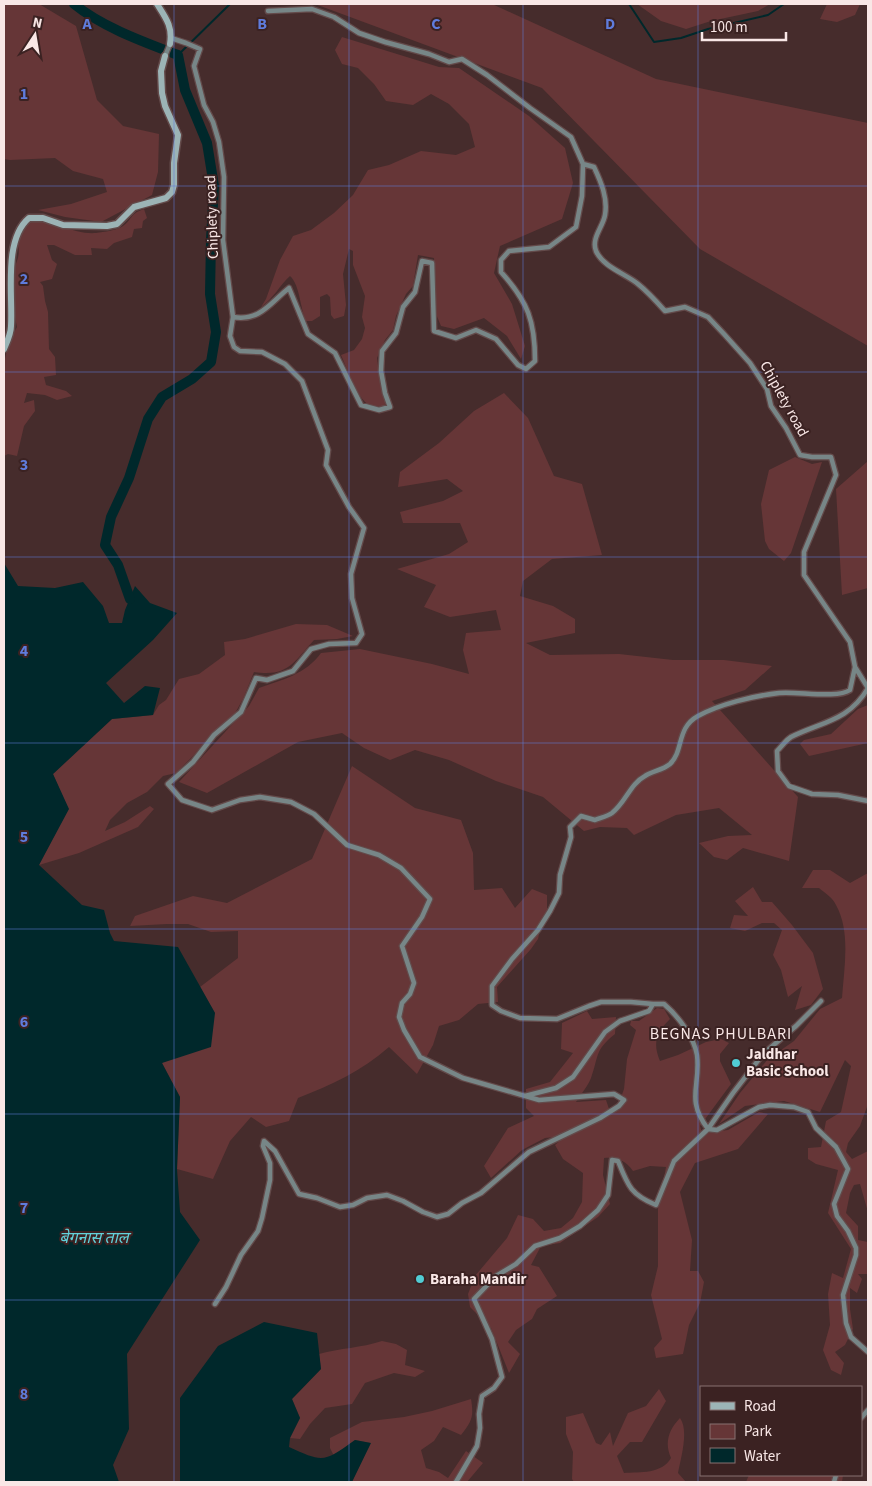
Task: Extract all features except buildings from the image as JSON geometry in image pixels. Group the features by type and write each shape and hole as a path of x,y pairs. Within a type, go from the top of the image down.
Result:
{"main road":[{"path":"157,4 171,28 170,42"},
{"path":"4,349 11,328 9,284 17,233 22,224 29,218 43,218 63,224 107,226 117,224 134,207 166,198 172,192 178,135 165,106 162,93 161,71 165,56"}],"street":[{"path":"233,317 242,319 255,315 271,306 289,288 308,334 335,353 361,405 379,410 390,407 381,371 382,351 396,333 403,307 415,292 422,261 432,263 434,331 456,338 476,330 496,339 518,365 526,369 535,361 532,322 516,289 501,272 501,260 509,251 549,247 576,227 582,196 583,164 571,137 487,75 462,59 449,62 429,54 384,42 359,32 334,17 312,8 268,11"},
{"name":"Chiplety road","path":"170,42 186,43 200,50 194,66 204,105 213,122 219,142 224,177 223,240 233,317 230,336 234,347 240,352 262,352 285,364 302,381 328,450 326,465 349,507 364,528 351,574 352,598 362,634 356,643 329,644 312,648 293,671 267,680 256,678 241,712 214,735 193,762 168,784 182,800 212,810 240,800 260,797 291,802 314,814 347,844 379,855 401,868 430,898 422,917 402,946 414,983 410,994 402,1003 399,1017 404,1030 420,1057 463,1078 524,1096"},
{"path":"165,56 170,42"},
{"name":"Chiplety road","path":"583,164 594,167 606,200 605,216 595,240 597,254 614,270 638,284 666,311 685,307 708,317 750,363 767,389 771,406 786,428 800,455 831,457 836,475 804,552 804,575 850,642 856,667 868,688 862,698 831,722 790,738 777,750 778,771 789,786 812,794 838,795 868,801"},
{"path":"708,1129 695,1108 697,1067 694,1045 667,1006 660,1003 602,1002 557,1019 520,1018 501,1011 492,1004 492,986 512,959 538,930 550,911 558,894 560,876 571,837 570,828 581,816 595,820 612,813 634,785 646,776 670,765 676,755 682,732 695,718 730,703 760,696 807,692 846,693 850,690 856,667"},
{"path":"456,1482 477,1446 482,1396 494,1388 502,1377 492,1339 474,1299 496,1276 516,1264 535,1246 560,1238 580,1226 598,1210 608,1195 612,1160 618,1161 635,1195 656,1204 674,1161 708,1129 732,1093 763,1054 796,1026 821,1001"},
{"path":"524,1096 556,1088 573,1077 606,1032 620,1021 649,1011 654,1004"},
{"path":"215,1304 226,1287 241,1255 258,1231 262,1218 270,1180 270,1162 263,1146 264,1141 275,1151 298,1194 317,1198 340,1207 353,1206 367,1198 387,1195 437,1217 448,1214 462,1203 481,1193 529,1152 600,1118 619,1106 624,1100 614,1094 539,1100 524,1096"},
{"path":"708,1129 717,1130 759,1107 770,1105 794,1107 808,1112 816,1128 836,1147 848,1169 835,1199 834,1209 853,1240 856,1254 843,1295 846,1323 851,1337 868,1352"}],"green space":[{"path":"4,4 39,4 76,26 97,100 123,126 159,134 158,172 152,195 101,222 65,217 38,210 71,204 107,192 103,179 73,171 55,158 4,159"},
{"path":"315,4 492,4 656,79 868,123 868,346 700,249 542,88"},
{"path":"637,4 770,4 758,11 711,21 686,29 661,21"},
{"path":"827,4 860,4 855,15 837,22 820,19"},
{"path":"342,37 439,67 459,68 529,116 565,148 573,183 562,219 500,246 494,273 512,304 525,346 521,359 507,336 484,318 454,329 441,326 436,314 434,258 418,255 413,286 406,294 396,316 393,330 385,340 377,358 385,406 372,406 362,399 341,355 354,350 362,339 365,328 362,317 365,296 353,265 353,251 349,249 343,274 346,305 344,316 334,319 331,315 330,297 327,294 320,297 320,316 312,321 306,321 296,285 290,276 261,307 266,299 280,260 293,236 311,230 334,213 353,195 368,170 389,165 421,151 456,155 475,147 469,124 449,104 431,94 413,105 386,101 374,84 358,68 342,64 335,50"},
{"path":"144,209 147,218 143,221 142,228 134,229 132,237 114,243 107,249 91,248 92,255 75,255 54,245 47,245 52,260 57,264 52,279 40,282 43,286 48,312 49,349 55,357 56,375 44,377 46,385 66,391 72,396 57,400 45,395 27,393 24,403 34,400 35,411 24,426 17,456 8,454 4,456 4,365 12,336 17,327 12,301 12,283 18,255 17,241 26,221 44,222 79,232 96,233 120,227 133,215"},
{"path":"504,393 528,418 554,476 582,484 602,555 552,559 523,581 520,596 553,606 575,619 575,633 526,643 550,655 619,654 673,660 724,660 772,666 745,690 712,701 798,797 789,861 743,848 727,860 714,857 699,843 728,836 752,835 719,808 676,815 634,835 627,828 600,827 584,831 543,797 496,781 449,760 415,750 390,760 364,748 342,733 298,742 207,793 179,782 249,706 259,688 301,671 321,653 360,649 469,674 463,650 466,633 501,630 496,610 450,617 424,607 436,585 397,569 449,554 468,542 460,523 403,523 400,512 443,501 463,491 447,479 398,487 400,472 439,443 474,411"},
{"path":"795,457 812,464 822,462 791,553 784,561 769,549 765,541 761,504 769,470"},
{"path":"868,461 868,588 842,595 836,489"},
{"path":"296,624 327,625 353,636 314,640 295,662 282,670 265,673 254,672 234,715 211,734 176,773 163,776 147,792 127,803 110,820 105,831 125,822 150,806 154,809 138,827 79,853 39,865 68,809 53,774 112,719 153,715 159,705 166,700 179,679 199,674 225,655 224,642 245,639"},
{"path":"868,705 868,743 809,756 800,744 804,740 831,734 858,709"},
{"path":"352,766 415,808 461,820 473,853 474,890 502,888 515,908 532,889 547,895 547,911 542,921 538,939 497,987 498,1002 478,1004 459,1020 439,1026 433,1045 417,1074 389,1047 379,1056 346,1077 298,1098 289,1121 266,1127 251,1117 230,1141 213,1179 177,1169 180,1097 162,1063 215,1013 200,987 238,958 238,931 211,932 188,924 130,926 135,916 193,896 227,903 312,859"},
{"path":"813,870 830,870 850,883 868,873 868,1104 860,1126 848,1143 846,1152 852,1159 868,1151 868,1212 860,1184 854,1185 850,1193 846,1213 858,1226 858,1240 868,1242 868,1274 858,1274 862,1279 857,1293 850,1288 850,1309 853,1329 845,1345 835,1352 844,1363 841,1375 831,1370 823,1350 830,1325 828,1294 832,1273 843,1278 851,1249 828,1213 838,1170 816,1164 808,1159 808,1148 821,1147 826,1121 841,1112 851,1066 845,1060 820,1112 784,1101 745,1106 719,1124 740,1093 768,1059 794,1041 820,1009 842,998 845,963 844,927 836,905 829,896 819,888 802,888"},
{"path":"753,887 762,902 772,902 813,953 823,989 811,1005 795,1010 802,986 788,997 781,970 773,955 782,930 774,923 762,923 745,931 730,928 734,915 748,916 735,901"},
{"path":"657,1008 664,1009 670,1019 662,1028 657,1038 656,1048 660,1061 706,1042 721,1039 729,1043 720,1054 720,1061 731,1084 700,1126 702,1133 728,1130 759,1112 768,1114 738,1149 695,1163 680,1192 692,1240 690,1271 698,1271 704,1282 700,1303 689,1325 683,1354 656,1358 654,1348 662,1339 651,1295 658,1266 658,1209 666,1167 650,1166 633,1171 620,1160 604,1158 603,1175 610,1204 598,1217 560,1243 541,1246 531,1265 539,1267 557,1296 537,1309 532,1319 516,1330 508,1342 520,1354 509,1373 491,1328 470,1307 468,1294 475,1276 507,1238 518,1215 533,1219 544,1231 561,1228 573,1218 582,1202 583,1173 563,1159 555,1145 565,1136 545,1138 522,1150 491,1178 484,1166 508,1128 534,1116 526,1108 526,1089 550,1082 573,1053 561,1049 562,1023 587,1011 592,1019 616,1017 615,1034 600,1050 590,1081 576,1102 606,1100 609,1109 619,1103 624,1089 627,1059 636,1030 630,1025 631,1021 639,1021"},
{"path":"382,1341 396,1344 407,1350 405,1365 425,1371 415,1377 394,1373 365,1383 352,1404 325,1408 310,1424 300,1439 290,1438 300,1418 292,1399 321,1369 319,1354"},
{"path":"659,1389 666,1401 642,1442 630,1442 617,1456 624,1473 644,1472 662,1467 671,1458 668,1447 669,1436 680,1418 683,1423 684,1437 678,1473 686,1482 574,1482 572,1479 573,1452 566,1434 566,1417 583,1413 596,1443 601,1445 610,1432 613,1446 628,1413 646,1406"},
{"path":"471,1399 471,1418 461,1435 443,1427 434,1441 421,1450 426,1468 439,1472 448,1478 466,1451 483,1463 467,1482 352,1482 370,1443 355,1440 334,1456 330,1448 330,1438 362,1422 404,1417"},
{"path":"749,1476 843,1476 842,1482 746,1482"}],"water":[{"name":"बेगनास ताल","path":"4,563 18,586 55,588 83,582 103,606 109,623 122,623 135,586 150,603 177,613 153,640 106,683 124,703 145,686 160,688 153,715 112,719 53,774 69,809 39,865 82,905 104,910 114,941 178,947 215,1013 211,1047 162,1063 180,1097 177,1169 180,1212 200,1240 127,1354 129,1429 113,1465 119,1482 4,1482"},
{"path":"264,1322 317,1333 321,1369 292,1399 300,1418 290,1438 289,1447 310,1456 323,1458 337,1453 355,1440 371,1443 352,1482 180,1482 180,1398 218,1346"}],"waterway":[{"path":"74,4 110,27 178,55 185,90 207,143 214,186 210,294 216,332 211,362 192,379 162,397 148,419 129,478 111,517 105,545 118,565 130,599"},
{"path":"178,55 230,4"},
{"path":"629,4 654,42 681,38 708,29 768,15 784,4"}],"place":[{"name":"Jaldhar Basic School","path":"736,1063"},
{"name":"Baraha Mandir","path":"420,1279"}],"district":[{"name":"BEGNAS PHULBARI","path":"721,1034"}]}
